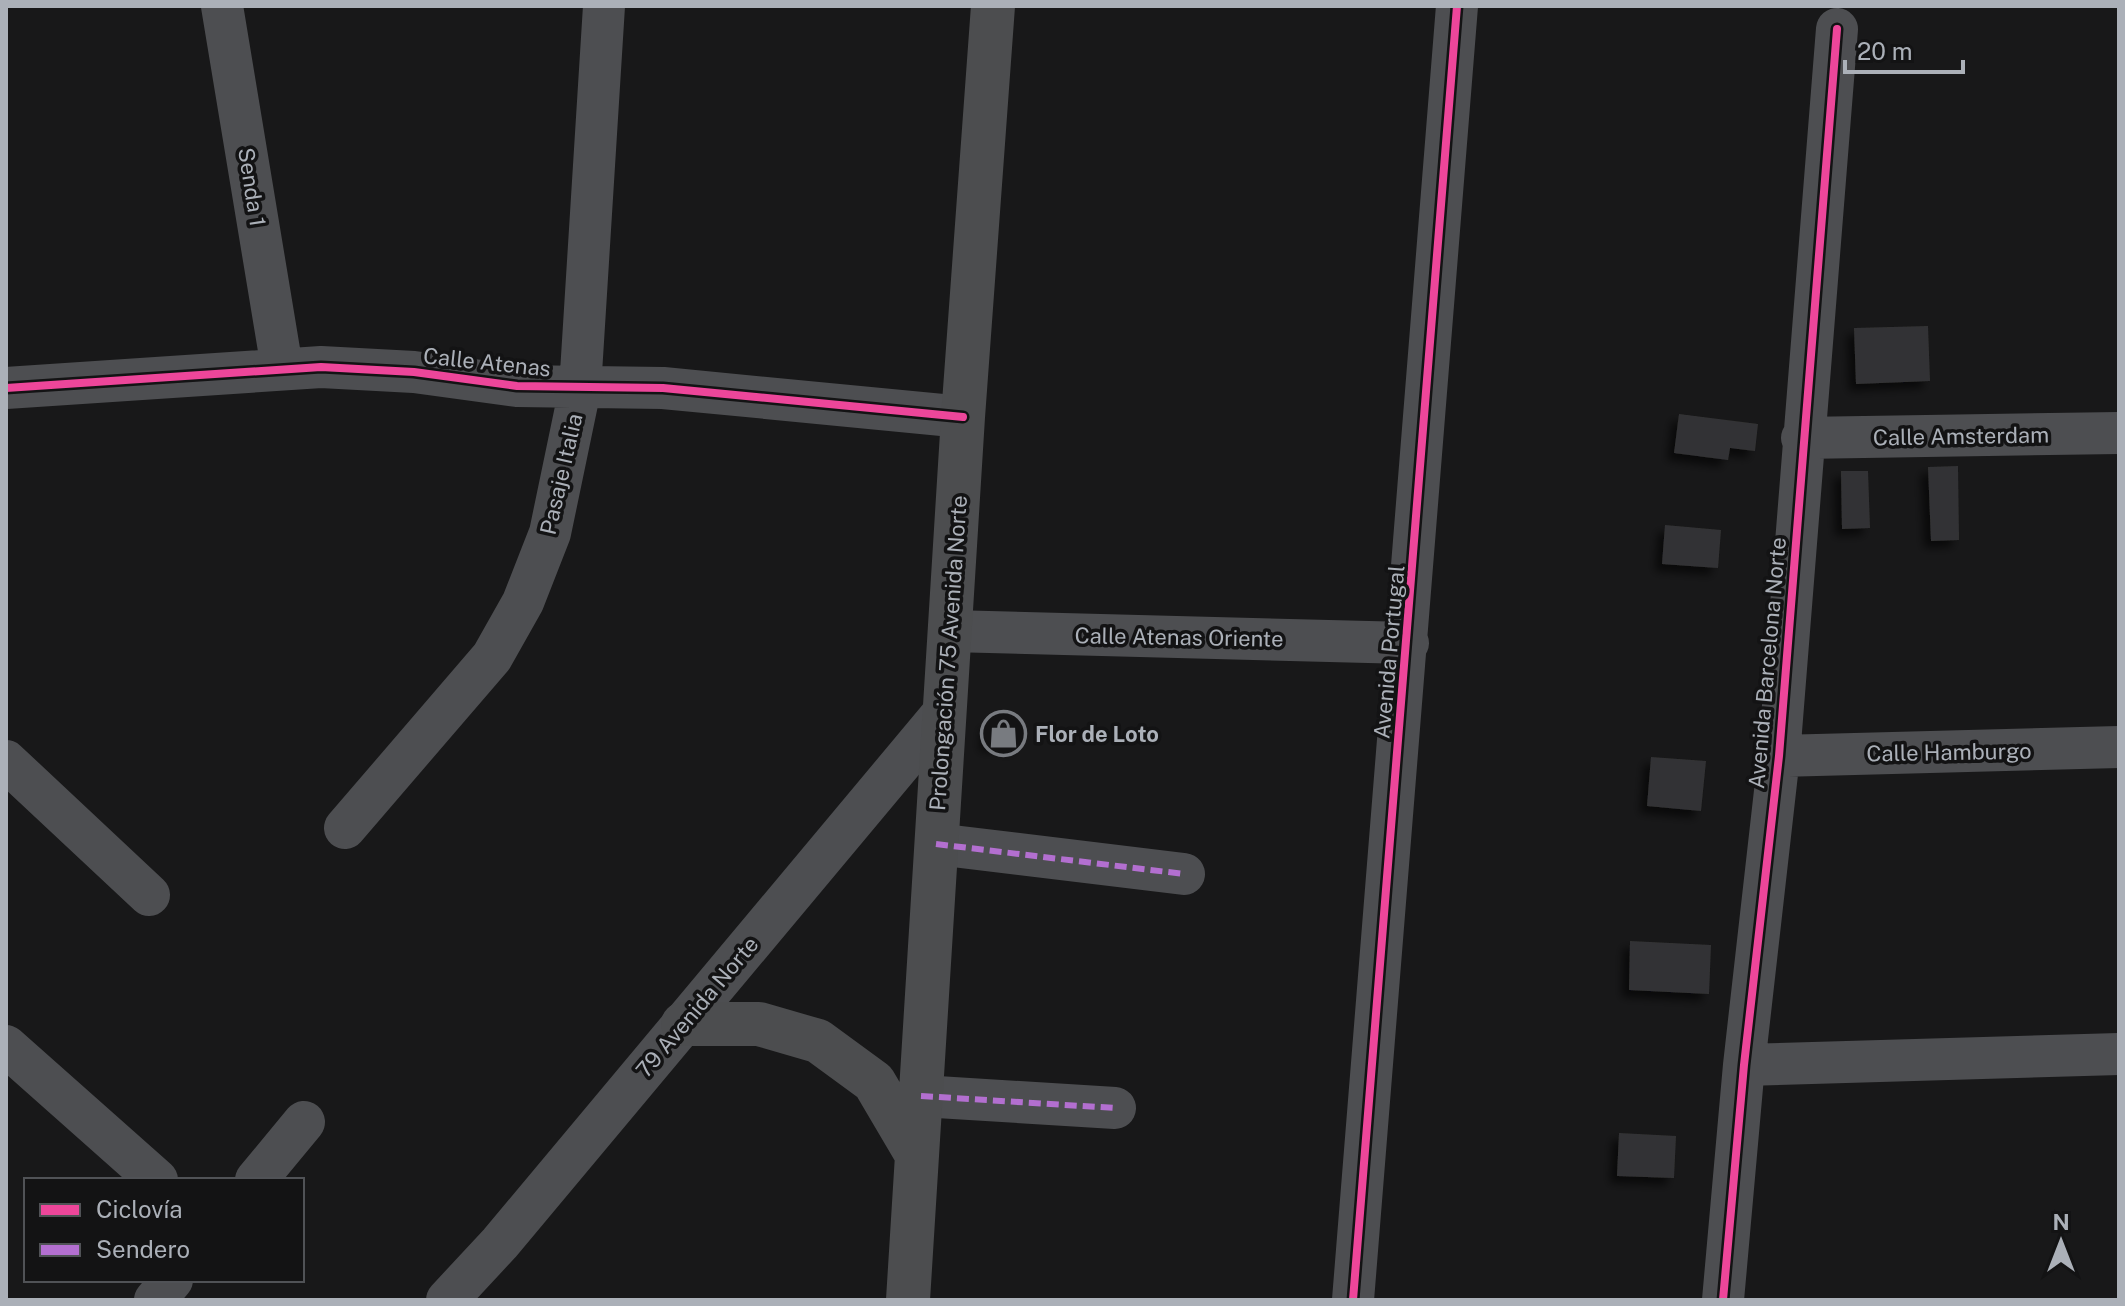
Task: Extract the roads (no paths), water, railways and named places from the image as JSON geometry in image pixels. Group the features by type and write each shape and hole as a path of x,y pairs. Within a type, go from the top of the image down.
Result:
{"main road":[{"name":"Prolongación 75 Avenida Norte","path":"908,1300 963,417 993,6"},
{"path":"683,1024 759,1024 818,1041 874,1082 917,1155"}],"street":[{"name":"Senda 1","path":"222,6 282,368"},
{"name":"Pasaje Italia","path":"345,828 492,657 523,602 550,533 580,389 604,6"},
{"name":"Avenida Portugal","path":"1353,1300 1457,6"},
{"name":"Avenida Barcelona Norte","path":"1723,1300 1744,1065 1779,756 1837,29"},
{"name":"Calle Atenas","path":"6,388 282,368 414,372 517,386 663,388 963,417"},
{"name":"Calle Amsterdam","path":"1802,438 2119,433"},
{"name":"Calle Atenas Oriente","path":"950,631 1408,643"},
{"name":"79 Avenida Norte","path":"447,1300 500,1243 944,712"},
{"name":"Calle Hamburgo","path":"1779,756 2119,747"},
{"path":"6,761 149,895"},
{"path":"936,844 1184,874"},
{"path":"6,1046 155,1178"},
{"path":"1744,1065 2119,1054"},
{"path":"921,1096 1115,1108"},
{"path":"258,1178 304,1122"},
{"path":"155,1300 170,1282"}],"place":[{"name":"Flor de Loto","path":"1004,734"}]}
